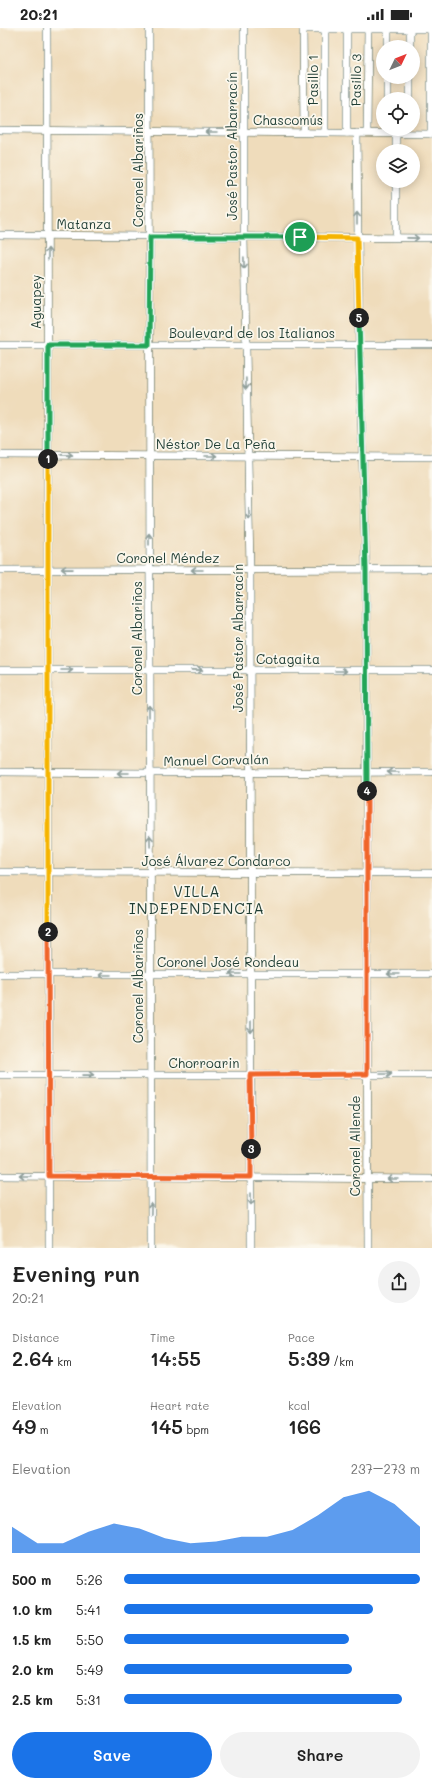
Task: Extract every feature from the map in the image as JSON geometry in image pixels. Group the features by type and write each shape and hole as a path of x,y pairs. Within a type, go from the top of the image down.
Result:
{"street":[{"name":"Aguapey","path":"47,28 49,1248"},
{"name":"Coronel Albariños","path":"149,28 149,974 151,1248"},
{"name":"José Pastor Albarracín","path":"244,28 245,345 250,570 251,1248"},
{"path":"304,132 303,28 410,28 432,29 431,134"},
{"name":"Pasillo 1","path":"325,28 325,132"},
{"path":"347,28 347,133"},
{"name":"Pasillo 3","path":"367,133 368,28"},
{"path":"388,28 388,40"},
{"path":"410,28 410,40"},
{"name":"Chascomús","path":"0,130 376,132"},
{"name":"Chascomús","path":"420,132 431,134"},
{"name":"Coronel Allende","path":"357,133 357,238 366,570 367,671 368,1248"},
{"path":"396,188 396,237"},
{"name":"Matanza","path":"0,235 432,238"},
{"name":"Boulevard de los Italianos","path":"0,345 432,345"},
{"name":"Néstor De La Peña","path":"0,455 432,457"},
{"name":"Coronel Méndez","path":"0,570 48,569 149,571 432,569"},
{"name":"Cotagaita","path":"0,670 432,670"},
{"name":"Manuel Corvalán","path":"0,772 432,772"},
{"name":"José Álvarez Condarco","path":"0,872 432,873"},
{"name":"Coronel José Rondeau","path":"0,974 432,974"},
{"name":"Chorroarin","path":"0,1075 432,1075"},
{"path":"0,1176 432,1179"}],"district":[{"name":"VILLA INDEPENDENCIA","path":"197,900"}],"route":[{"path":"150,237 300,237 357,238 366,570 367,1074 250,1075 251,1177 49,1176 47,849 48,345 149,345 150,237"}]}
